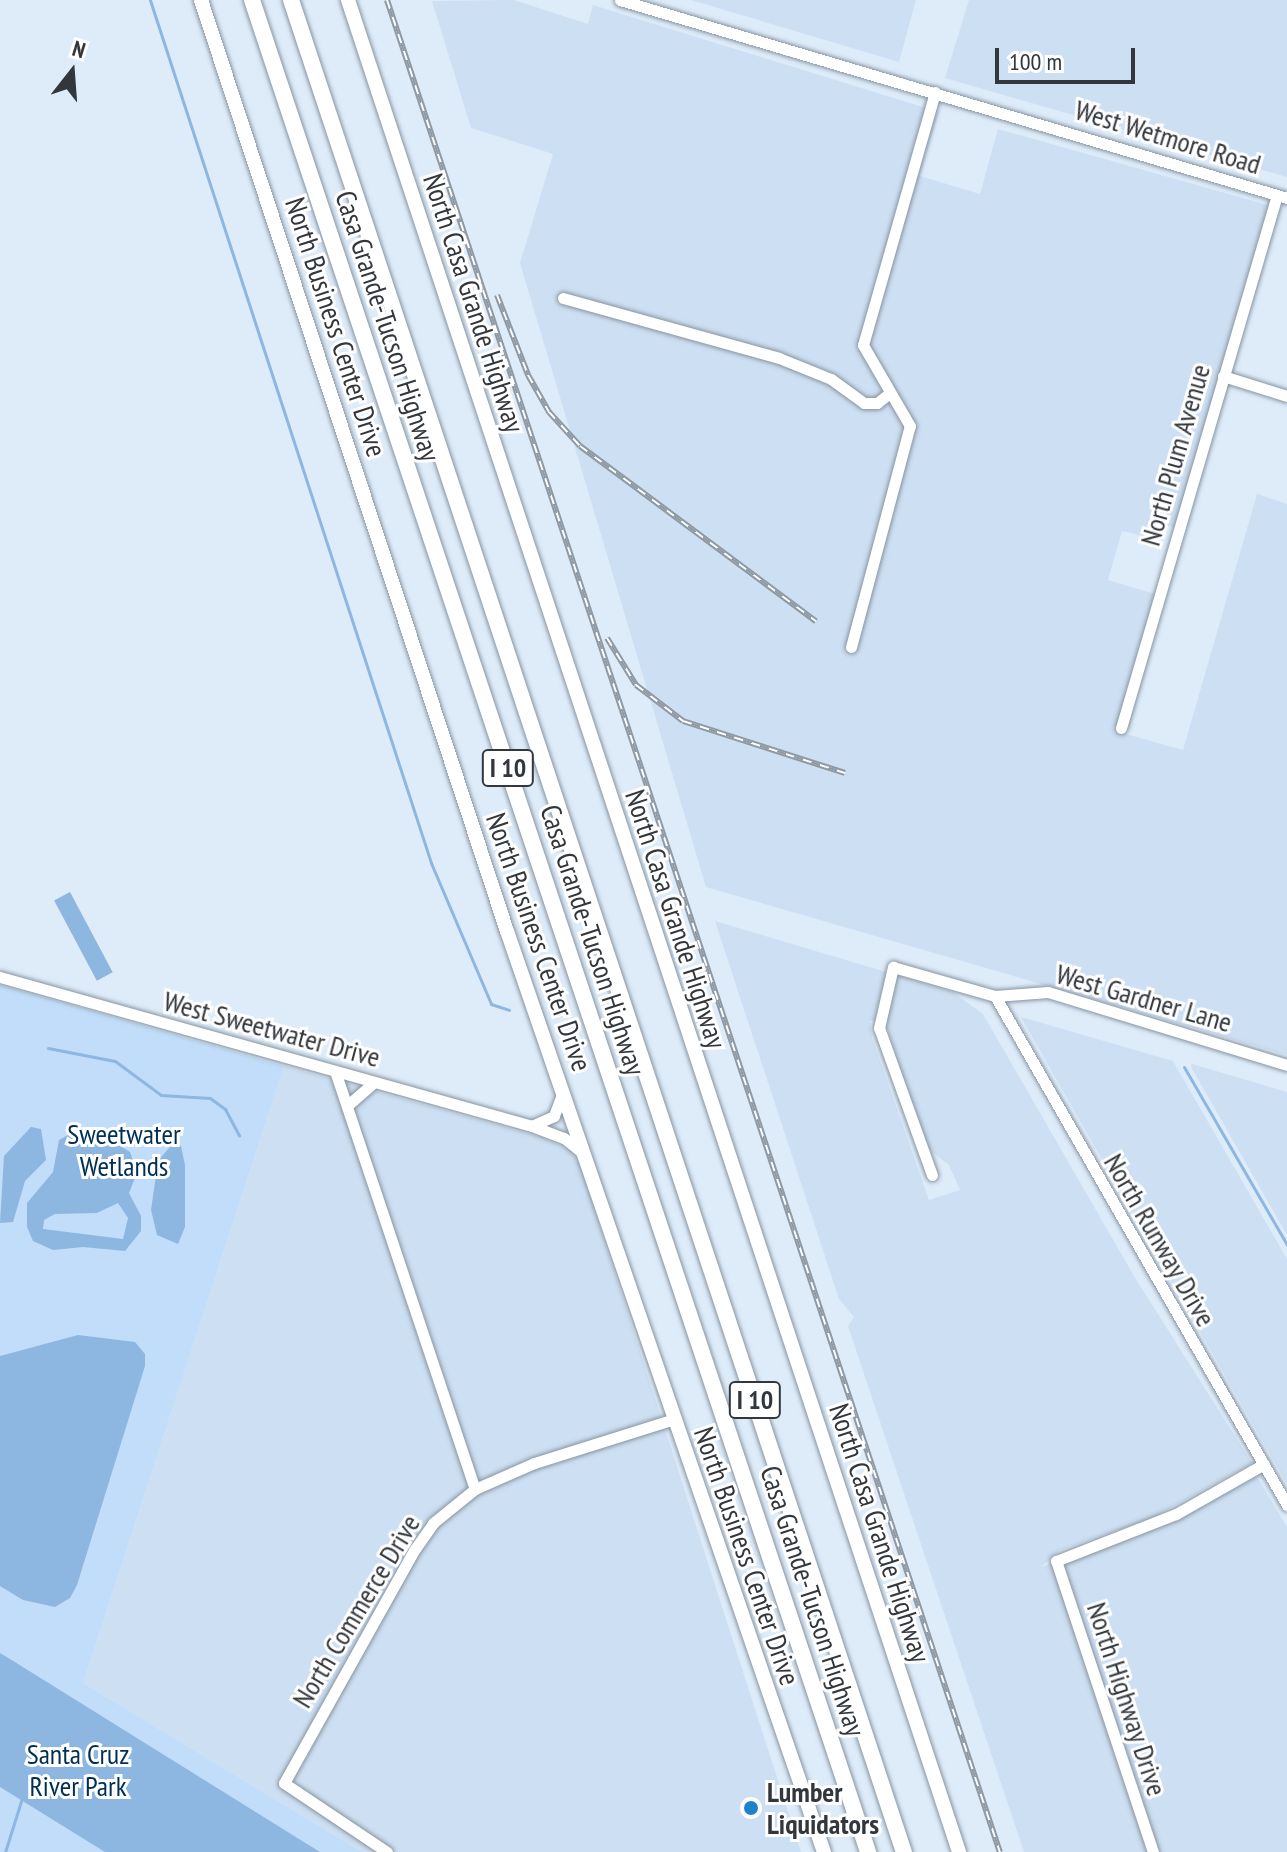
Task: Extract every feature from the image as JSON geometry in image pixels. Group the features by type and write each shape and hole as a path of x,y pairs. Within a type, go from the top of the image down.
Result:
{"highway":[{"name":"Casa Grande-Tucson Highway","path":"252,0 868,1852"},
{"name":"Casa Grande-Tucson Highway","path":"291,0 904,1852"},
{"path":"875,1762 913,1852"},
{"path":"846,1784 862,1852"}],"main road":[{"name":"North Business Center Drive","path":"201,0 671,1420 824,1852"},
{"name":"North Casa Grande Highway","path":"348,0 959,1852"}],"street":[{"name":"West Wetmore Road","path":"620,0 1282,196"},
{"path":"851,647 910,426 863,345 935,92"},
{"name":"North Plum Avenue","path":"1121,728 1223,376 1282,196"},
{"path":"563,298 779,358 831,379 864,403 877,403 890,393"},
{"path":"1223,376 1287,396"},
{"name":"West Gardner Lane","path":"932,1175 879,1028 893,967 995,996 1048,992 1287,1065"},
{"name":"West Sweetwater Drive","path":"0,977 532,1126 564,1138 584,1154"},
{"name":"North Runway Drive","path":"995,996 1287,1505"},
{"path":"335,1071 349,1104 475,1489"},
{"path":"349,1104 374,1082"},
{"path":"532,1126 554,1116 563,1092"},
{"name":"North Commerce Drive","path":"387,1852 284,1783 415,1549 433,1523 475,1489 534,1463 671,1420"},
{"name":"North Highway Drive","path":"1153,1852 1056,1561 1176,1514 1264,1464"}],"shaded area":[{"path":"514,0 588,24 593,5 939,112 920,176 980,194 998,129 1278,208 1185,531 1149,520 1144,536 1122,531 1108,580 1165,597 1126,734 1183,750 1257,494 1287,504 1287,1055 706,887 520,263 553,154 471,128 432,1"},
{"path":"691,0 916,0 899,62"},
{"path":"969,0 1287,0 1287,177 945,78"},
{"path":"70,892 113,972 97,981 54,900"},
{"path":"715,921 953,992 983,1014 1134,1276 1252,1463 1150,1519 1060,1550 1041,1567 1158,1528 1257,1477 1287,1527 1287,1852 1024,1852 848,1326 854,1317 839,1299","holes":["885,1020 926,1147 949,1165 960,1190 929,1200 872,1038 870,1021"]},
{"path":"1021,1017 1173,1061 1287,1259 1287,1484"},
{"path":"1192,1064 1287,1092 1287,1235 1191,1067"},
{"path":"284,1066 540,1137 570,1150 580,1165 801,1852 362,1852 83,1683"},
{"path":"31,1127 41,1129 46,1160 25,1181 13,1222 0,1223 4,1156"},
{"path":"72,1133 107,1138 130,1152 137,1173 129,1193 141,1216 141,1231 125,1251 83,1247 53,1250 33,1241 27,1227 27,1203 53,1172 59,1140","holes":["118,1203 128,1218 123,1239 43,1229 44,1220 55,1214 97,1213"]},
{"path":"173,1143 181,1146 185,1165 185,1227 178,1244 157,1235 151,1210 158,1161"},
{"path":"78,1335 135,1342 145,1354 145,1366 77,1585 70,1598 55,1607 23,1600 0,1586 0,1356"},
{"name":"Santa Cruz River Park","path":"0,1653 320,1852 105,1852 0,1787"}],"green space":[{"name":"Sweetwater Wetlands","path":"0,985 284,1066 83,1683 362,1852 0,1852"}],"waterway":[{"path":"150,0 431,863 491,1004 509,1010"},
{"path":"682,991 694,1000 698,1012"},
{"path":"48,1048 115,1061 161,1095 210,1098 225,1109 239,1135"},
{"path":"1184,1067 1287,1245"},
{"path":"5,1852 22,1798"}],"railway":[{"path":"387,0 1000,1852"},
{"path":"497,295 528,375 549,412 580,446 816,621"},
{"path":"607,638 636,685 683,721 845,773"}],"place":[{"name":"Lumber Liquidators","path":"751,1808"}]}
